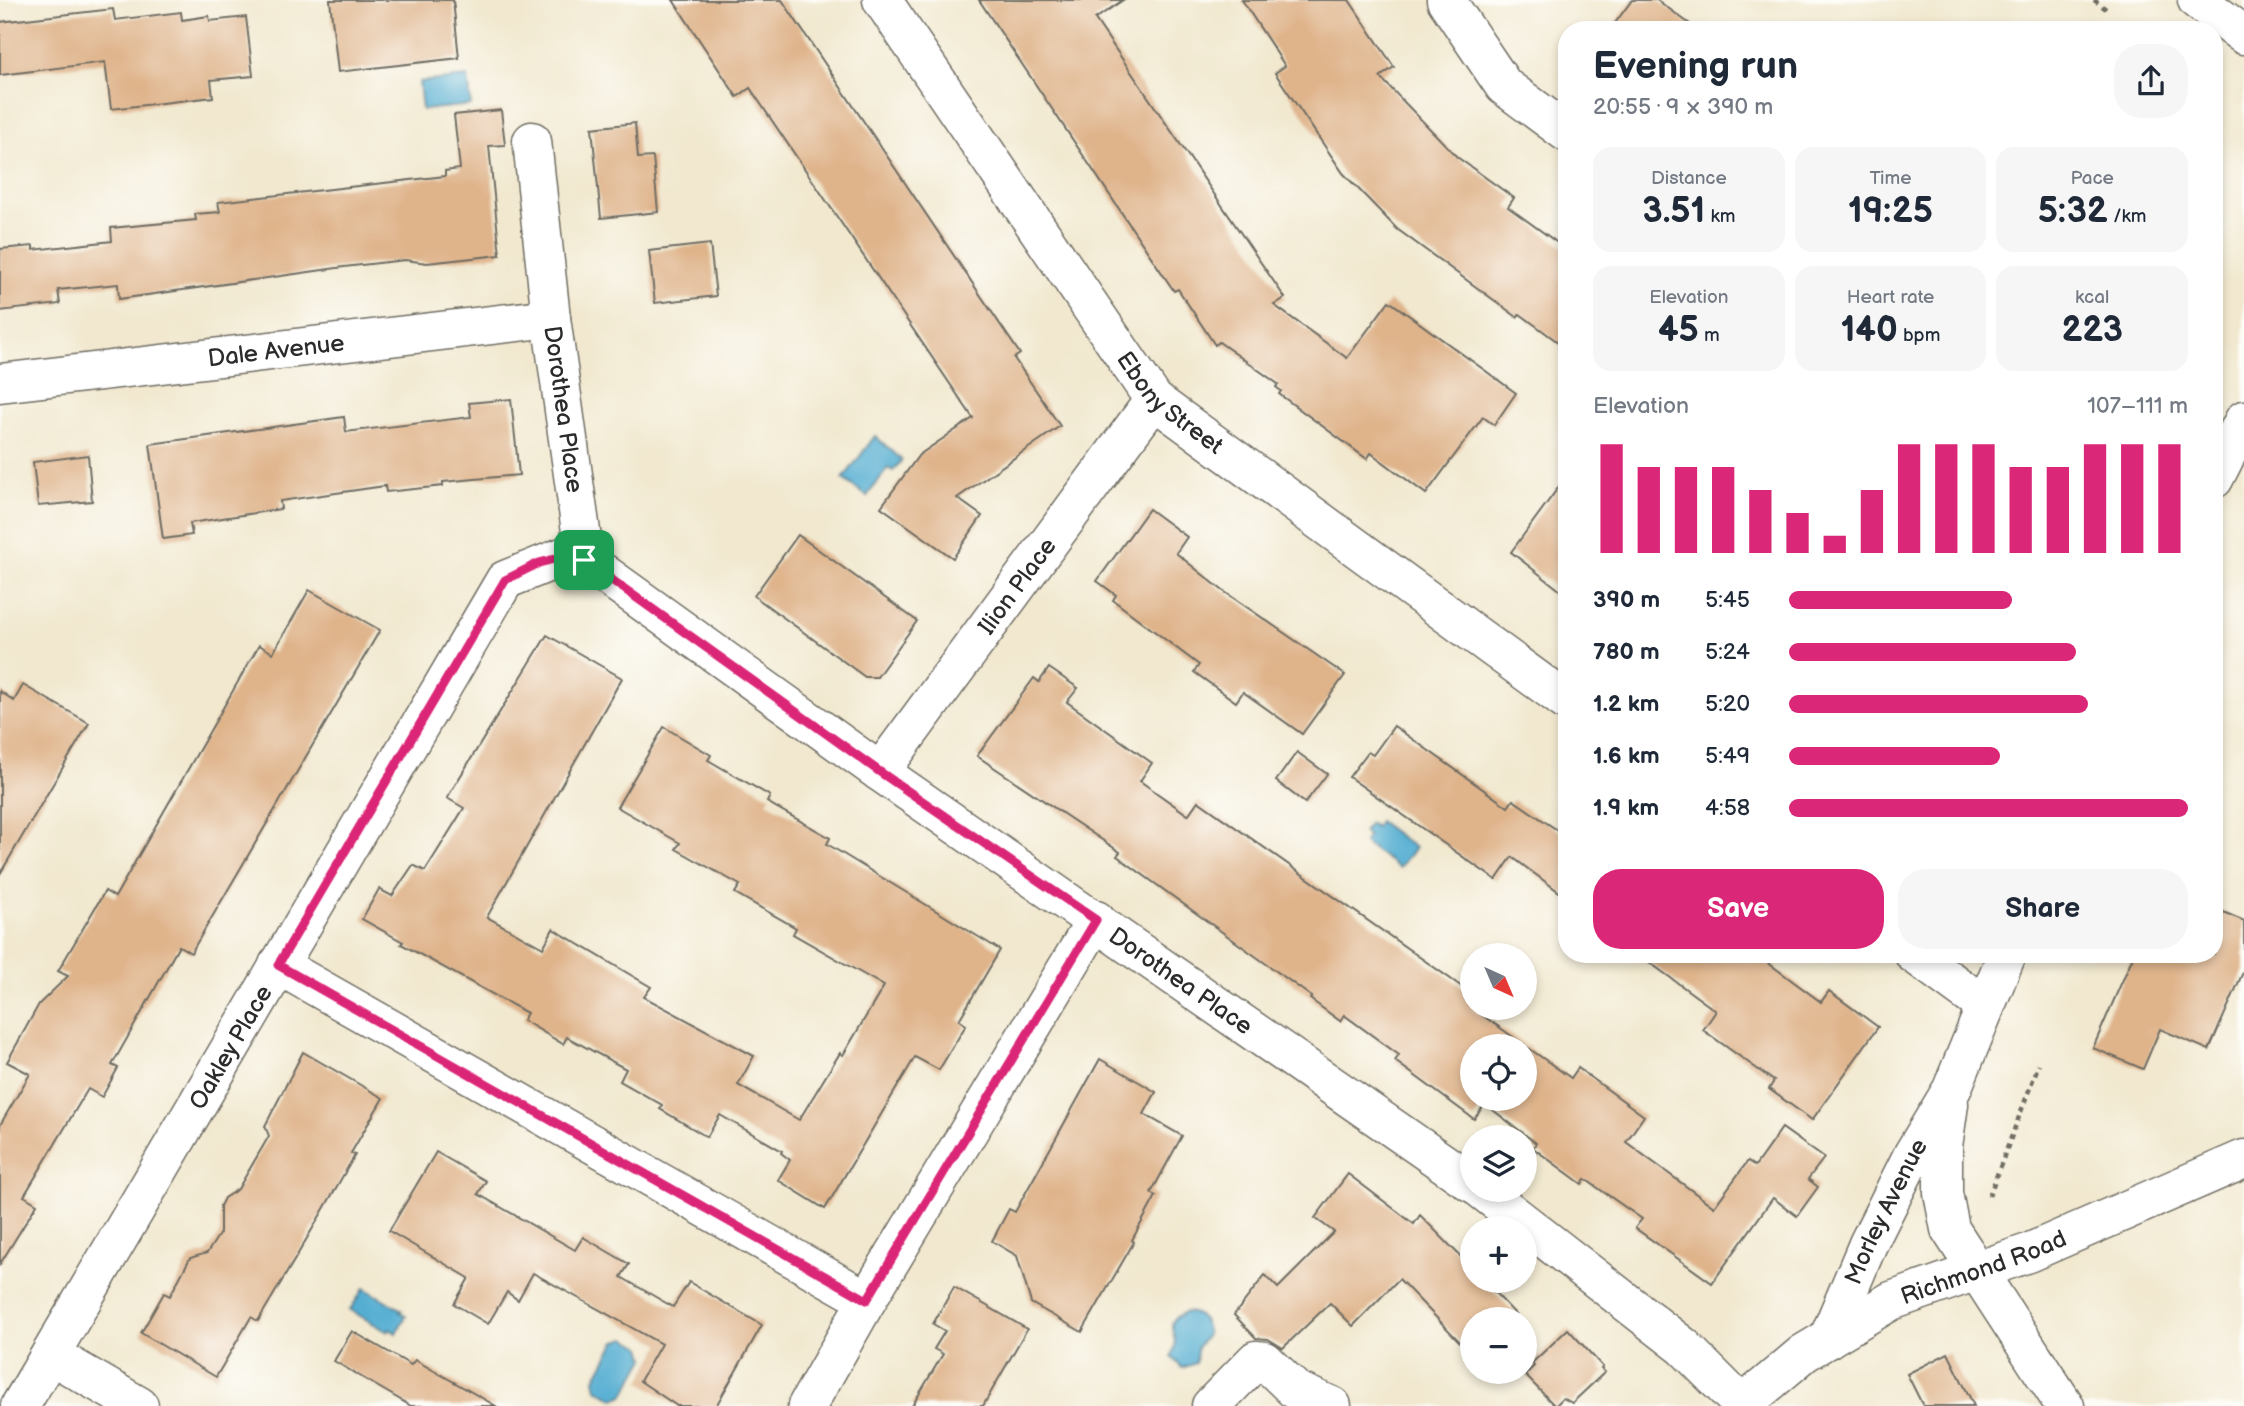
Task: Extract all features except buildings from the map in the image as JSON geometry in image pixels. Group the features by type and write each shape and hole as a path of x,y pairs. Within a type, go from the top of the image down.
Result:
{"street":[{"name":"Ebony Street","path":"882,0 1154,400 1558,695"},
{"path":"1446,0 1504,86 1558,126"},
{"path":"2197,0 2244,36"},
{"name":"Dorothea Place","path":"532,141 551,318 584,560 880,772 1460,1175"},
{"name":"Dale Avenue","path":"0,383 551,318"},
{"name":"Ilion Place","path":"880,772 1154,400"},
{"path":"2223,462 2244,420"},
{"name":"Oakley Place","path":"20,1406 505,580 539,563 562,557 584,560"},
{"path":"807,1406 867,1300 1096,920"},
{"path":"1925,963 1985,1006"},
{"name":"Morley Avenue","path":"1828,1339 1868,1244 1913,1154 1952,1088 2003,963"},
{"path":"278,965 867,1300"},
{"name":"Morley Avenue","path":"1952,1088 1943,1146 1943,1192 1950,1229 2065,1406"},
{"name":"Richmond Road","path":"1742,1405 1804,1353 1891,1301 1978,1273 2244,1159"},
{"path":"1497,1202 1684,1347 1742,1405"},
{"path":"51,1355 139,1406"},
{"path":"1211,1406 1256,1360 1265,1361 1295,1390 1332,1406"}],"path":[{"path":"2094,0 2106,9"},
{"path":"1989,1196 2039,1064"}],"water":[{"path":"468,77 471,105 422,110 419,82"},
{"path":"875,436 902,460 893,471 888,468 867,496 843,479"},
{"path":"1379,821 1415,848 1399,868 1364,843 1368,836 1363,832 1370,823 1375,827"},
{"path":"364,1288 402,1310 400,1312 406,1316 396,1333 390,1329 388,1332 350,1310"},
{"path":"1186,1312 1202,1318 1207,1335 1197,1348 1196,1363 1182,1368 1172,1357 1175,1340 1172,1323"},
{"path":"626,1338 642,1347 645,1358 624,1395 614,1399 597,1389 595,1379 616,1341"}],"route":[{"path":"562,557 584,560 880,772 1096,920 867,1300 278,965 505,580 539,563 562,557"}]}
